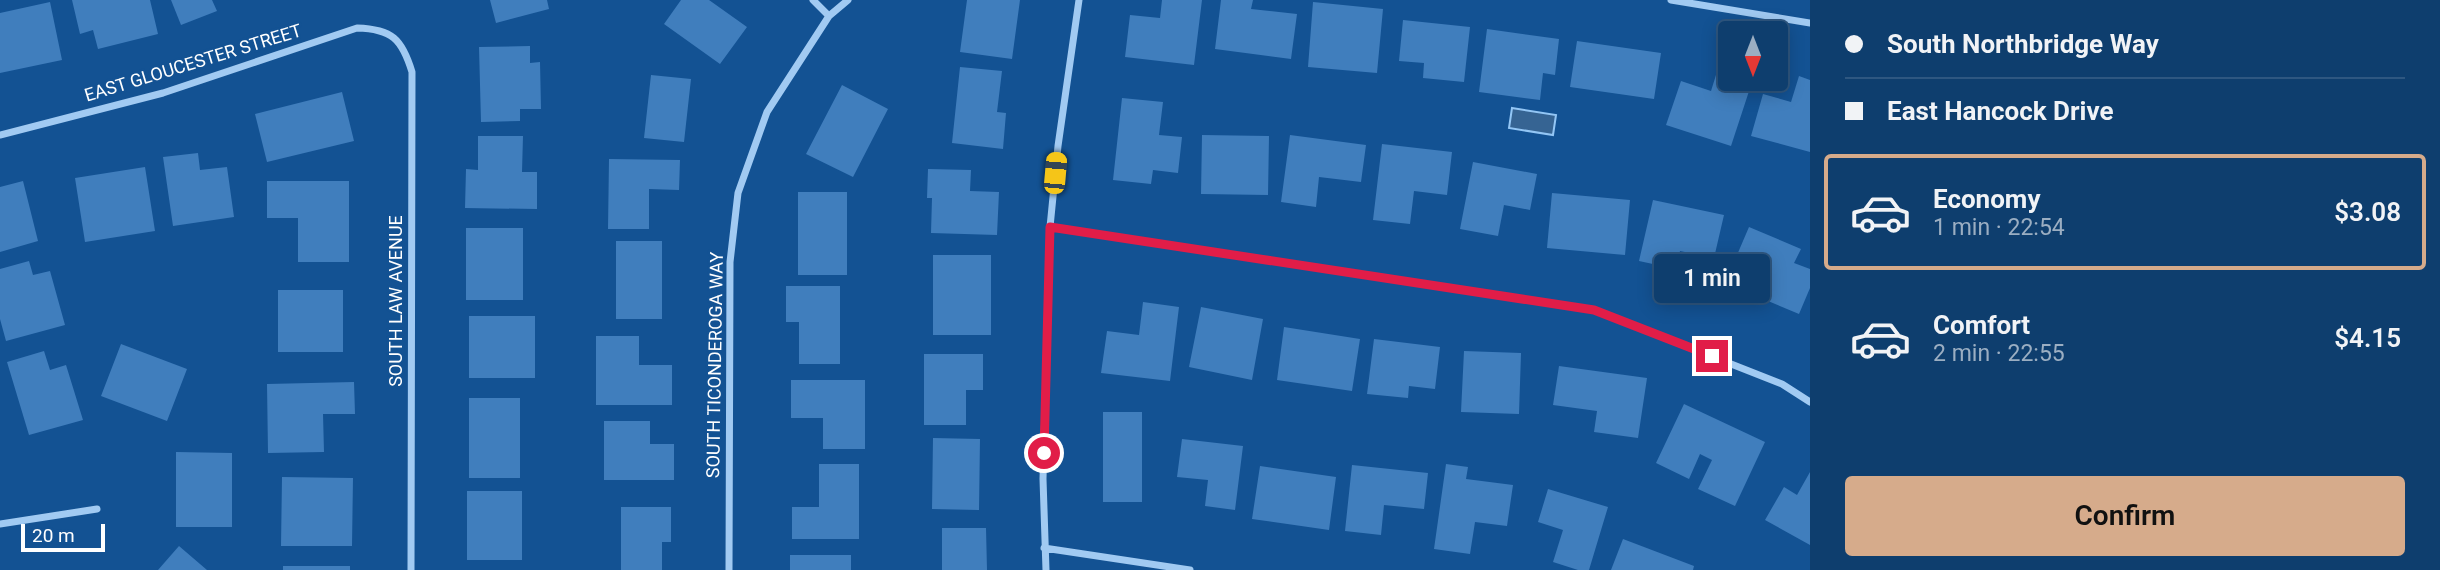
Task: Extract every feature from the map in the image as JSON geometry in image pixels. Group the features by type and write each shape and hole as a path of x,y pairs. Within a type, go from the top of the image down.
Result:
{"street":[{"path":"813,0 828,16"},
{"name":"SOUTH TICONDEROGA WAY","path":"729,570 730,262 738,193 767,112 828,16 848,0"},
{"path":"1046,570 1043,479 1050,227 1058,146 1079,0"},
{"path":"1671,0 1810,23"},
{"name":"EAST GLOUCESTER STREET","path":"0,135 163,93 357,28 377,29 394,37"},
{"name":"SOUTH LAW AVENUE","path":"394,37 406,52 412,72 411,570"},
{"path":"1050,227 1594,310 1782,384 1810,401"},
{"path":"0,524 97,509"},
{"path":"1044,548 1190,570"}],"water":[{"path":"1512,108 1556,115 1553,135 1509,128"}],"building":[{"path":"72,0 150,0 158,34 98,49 93,30 80,34"},
{"path":"171,0 212,0 217,11 181,25"},
{"path":"490,0 547,0 549,9 496,23"},
{"path":"681,0 709,0 747,27 720,64 664,24"},
{"path":"967,0 1020,0 1012,59 960,52"},
{"path":"1162,0 1202,0 1194,65 1125,57 1130,15 1160,18"},
{"path":"1221,0 1253,0 1251,9 1297,14 1291,59 1215,49"},
{"path":"50,2 62,60 0,73 0,13"},
{"path":"1313,2 1383,9 1377,73 1308,67"},
{"path":"1403,20 1470,27 1464,82 1423,78 1424,63 1399,61"},
{"path":"1487,29 1559,39 1555,75 1543,73 1540,100 1479,92"},
{"path":"1577,41 1661,53 1654,99 1570,87"},
{"path":"530,46 530,63 540,62 541,109 520,109 520,121 481,122 479,47"},
{"path":"960,67 1002,71 997,112 1006,113 1003,149 952,143"},
{"path":"1718,68 1718,91 1749,91 1731,146 1666,125 1681,81 1711,91"},
{"path":"651,75 691,79 684,142 644,138"},
{"path":"1799,76 1810,80 1810,152 1751,136 1763,94 1791,102"},
{"path":"842,85 888,109 853,177 806,154"},
{"path":"342,92 354,141 267,162 255,114"},
{"path":"1122,98 1163,102 1159,135 1182,137 1178,173 1153,170 1151,184 1113,180"},
{"path":"1202,135 1269,136 1268,195 1201,194"},
{"path":"1290,135 1366,145 1361,182 1319,177 1316,207 1281,202"},
{"path":"478,136 523,136 522,172 537,172 537,209 465,208 466,169 478,170"},
{"path":"1382,144 1452,152 1447,195 1414,191 1410,224 1373,220"},
{"path":"198,153 200,170 227,167 234,217 173,226 163,157"},
{"path":"609,159 680,160 679,190 649,189 649,229 608,229"},
{"path":"1473,162 1537,174 1530,210 1504,205 1498,236 1460,229"},
{"path":"145,167 155,231 85,242 75,178"},
{"path":"928,169 971,170 970,191 999,192 997,235 931,233 932,198 927,198"},
{"path":"23,181 38,241 0,252 0,187"},
{"path":"267,181 349,181 349,262 298,262 298,218 267,218"},
{"path":"798,192 847,192 847,275 798,275"},
{"path":"1552,193 1630,200 1625,255 1547,248"},
{"path":"1653,200 1724,215 1714,258 1680,251 1676,269 1639,261"},
{"path":"1749,227 1801,249 1794,263 1810,269 1810,288 1799,314 1725,283"},
{"path":"466,228 523,228 523,300 466,300"},
{"path":"616,241 662,241 662,319 616,319"},
{"path":"933,255 991,255 991,335 933,335"},
{"path":"29,261 33,275 50,271 65,325 6,341 0,319 0,269"},
{"path":"786,286 840,286 840,364 799,364 799,322 786,322"},
{"path":"278,290 343,290 343,352 278,352"},
{"path":"1143,302 1179,307 1170,381 1101,373 1107,331 1139,335"},
{"path":"1201,307 1263,319 1252,380 1189,367"},
{"path":"469,316 535,316 535,378 469,378"},
{"path":"1284,327 1360,339 1352,391 1277,380"},
{"path":"596,336 639,336 639,365 672,365 672,405 596,405"},
{"path":"1374,339 1440,347 1435,389 1409,386 1408,398 1367,394"},
{"path":"121,344 187,369 167,421 101,396"},
{"path":"44,351 50,370 66,365 83,420 29,435 7,362"},
{"path":"1464,351 1521,353 1519,414 1461,412"},
{"path":"924,354 983,354 983,390 966,390 966,425 924,425"},
{"path":"1559,366 1647,378 1638,438 1594,432 1597,411 1553,405"},
{"path":"791,380 865,380 865,449 823,449 823,418 791,418"},
{"path":"354,382 355,414 323,414 324,452 268,453 267,384"},
{"path":"469,398 520,398 520,478 469,478"},
{"path":"1684,404 1765,442 1735,506 1698,489 1712,460 1700,454 1689,479 1656,463"},
{"path":"1103,412 1142,412 1142,502 1103,502"},
{"path":"604,421 650,421 650,444 674,444 674,480 604,480"},
{"path":"933,438 980,439 979,510 932,509"},
{"path":"1182,439 1243,446 1235,510 1205,506 1208,480 1177,477"},
{"path":"176,452 232,453 232,527 176,527"},
{"path":"819,464 859,464 859,539 792,539 792,507 819,507"},
{"path":"1446,464 1468,467 1466,479 1513,485 1507,526 1475,522 1470,554 1434,549"},
{"path":"1352,465 1428,473 1424,509 1384,505 1381,535 1345,531"},
{"path":"1260,466 1336,477 1329,530 1252,519"},
{"path":"1810,472 1810,545 1765,520 1784,487 1797,495"},
{"path":"282,477 353,478 352,546 281,546"},
{"path":"1548,489 1608,507 1589,570 1578,570 1553,562 1563,530 1538,522"},
{"path":"467,491 522,491 522,560 467,560"},
{"path":"621,507 671,507 671,542 662,542 662,570 621,570"},
{"path":"942,528 986,528 987,570 942,570"},
{"path":"1623,539 1694,566 1693,570 1611,570"},
{"path":"179,546 207,570 158,570"},
{"path":"790,555 851,555 851,570 790,570"},
{"path":"283,566 350,566 350,570 283,570"}],"route":[{"path":"1044,453 1050,227 1594,310 1712,356"}]}
